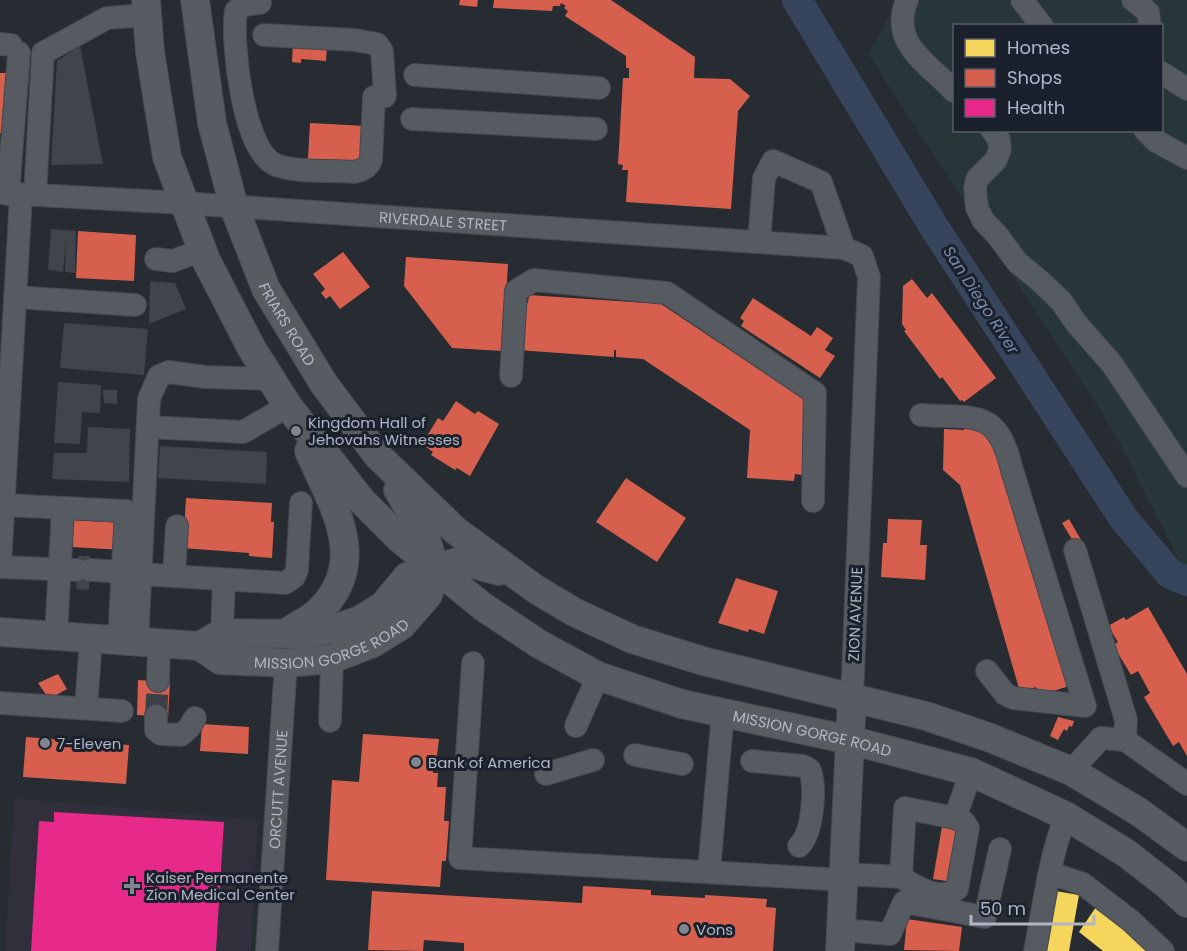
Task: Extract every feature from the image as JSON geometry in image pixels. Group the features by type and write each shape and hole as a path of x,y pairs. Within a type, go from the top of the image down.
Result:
{"main road":[{"name":"FRIARS ROAD","path":"195,0 212,123 234,207 266,289 324,384 378,456 456,531 513,574"},
{"path":"147,8 150,52 167,157 202,250 252,348 288,406 361,500 400,539 435,569"},
{"path":"284,634 316,614 327,602 337,588 345,561 345,536 341,523 288,406"},
{"path":"378,456 425,535 435,569"},
{"path":"435,569 461,561 513,574 574,612 632,639 703,661 926,716 988,737 1071,771 1139,812 1187,846"},
{"name":"MISSION GORGE ROAD","path":"0,632 127,642 304,634 335,629 360,620 384,605 408,577 435,569"},
{"name":"MISSION GORGE ROAD","path":"211,639 220,660 286,663 332,659 373,643 402,625 428,595 435,569"},
{"name":"MISSION GORGE ROAD","path":"435,569 482,606 539,644 597,676 682,704 850,740 971,772 1066,816 1126,853 1167,884 1187,903"},
{"name":"ZION AVENUE","path":"841,941 852,698"}],"street":[{"path":"907,0 902,15 902,29 910,49 953,90"},
{"path":"1023,0 1041,24"},
{"path":"1133,0 1148,12 1150,24"},
{"path":"260,3 244,5 236,11 234,25 238,71 250,131 264,156 274,165 291,169 354,172 369,165 379,96 382,51 377,44 355,40 264,35"},
{"path":"16,194 44,53 106,18 147,8"},
{"path":"10,47 16,194 15,297 6,336 0,566 285,583 294,578 297,570 301,503"},
{"path":"1163,74 1187,89"},
{"path":"415,75 599,88"},
{"path":"412,119 597,129"},
{"path":"993,132 999,140 1000,149 996,160 978,179 975,188 977,208 983,220 1017,262 1041,281 1061,302 1112,364 1187,476"},
{"path":"1147,132 1156,141 1187,158"},
{"path":"759,242 764,178 773,161 821,182 844,248"},
{"name":"RIVERDALE STREET","path":"16,194 183,203 844,248"},
{"name":"ZION AVENUE","path":"844,248 862,256 869,277 852,698"},
{"path":"156,259 173,261 202,250"},
{"path":"512,376 516,291 534,280 667,293 815,393 813,501"},
{"path":"15,297 135,305"},
{"path":"86,708 127,642 131,573 149,399 159,376 169,372 205,377 271,379"},
{"path":"148,426 243,432 288,406"},
{"path":"921,415 982,419 998,431 1006,445 1085,706 1013,698 1005,694 987,671"},
{"path":"3,505 126,511 131,573"},
{"path":"56,636 76,570 63,508"},
{"path":"174,576 177,526"},
{"path":"1075,550 1126,720 1125,740"},
{"path":"211,639 224,580"},
{"path":"127,642 158,681"},
{"path":"330,720 332,659"},
{"name":"ORCUTT AVENUE","path":"267,951 286,663"},
{"path":"473,663 460,858 686,872 902,877 919,889 946,894 957,889 968,828 964,822 955,818 905,808 902,877"},
{"path":"576,726 597,676"},
{"path":"0,704 122,711"},
{"path":"709,871 723,712"},
{"path":"156,716 156,730 161,734 171,735 181,735 195,718"},
{"path":"1071,771 1101,738 1125,740 1187,784"},
{"path":"635,755 682,764"},
{"path":"546,774 592,760"},
{"path":"752,761 803,766 810,770 813,780 811,811 804,842 799,846"},
{"path":"955,818 971,772"},
{"path":"1035,951 1050,873 1066,816"},
{"path":"841,941 890,934 904,902 985,917 1000,849"},
{"path":"1050,873 1083,884 1131,921 1164,951"}],"shaded area":[{"path":"898,0 1187,0 1187,576 1113,430 868,54"},
{"name":"Kaiser Permanente Zion Medical Center","path":"14,798 258,820 251,951 5,951"}],"building: Homes":[{"path":"1050,890 1079,895 1069,951 1040,951"},
{"path":"1096,907 1153,951 1103,951 1079,932"}],"building: Shops":[{"path":"460,0 478,0 477,7 459,5"},
{"path":"494,0 611,0 695,57 694,78 730,79 750,96 738,111 731,209 626,202 628,170 622,170 623,165 618,164 623,78 629,78 626,56 565,16 568,11 561,3 560,6 553,6 552,11 493,8"},
{"path":"293,42 327,46 326,61 301,59 301,63 292,62"},
{"path":"0,73 11,73 8,134 0,133"},
{"path":"310,123 366,126 360,163 302,163 302,158 308,158"},
{"path":"78,231 136,235 134,281 76,278"},
{"path":"343,252 370,287 340,309 330,296 326,299 321,293 325,289 313,274"},
{"path":"406,257 508,264 503,351 452,348 404,286"},
{"path":"912,279 927,298 932,293 996,378 964,402 960,401 942,377 940,379 904,331 906,330 902,324 903,286"},
{"path":"529,295 661,304 808,402 803,475 795,474 794,481 747,478 750,430 643,359 616,357 616,350 614,350 614,357 518,350 521,302 528,303"},
{"path":"753,298 811,336 817,327 833,338 825,350 835,356 820,378 741,326 744,321 740,318"},
{"path":"456,401 475,414 478,411 499,424 470,476 457,468 455,470 431,455 433,452 422,444 438,418 443,421"},
{"path":"965,426 977,427 1002,452 996,458 1010,469 1069,686 1044,694 1038,694 1036,687 1020,692 960,485 943,470 944,429 964,430"},
{"path":"626,478 686,518 657,562 596,522"},
{"path":"186,498 272,503 271,522 274,522 272,558 249,556 249,553 183,548"},
{"path":"888,519 922,520 920,545 927,545 925,580 881,577 883,543 887,543"},
{"path":"1069,519 1084,545 1078,549 1062,523"},
{"path":"73,520 125,523 123,550 71,547"},
{"path":"736,578 778,591 764,634 718,623"},
{"path":"1148,607 1187,674 1187,756 1179,742 1173,746 1144,697 1150,693 1138,671 1131,675 1113,645 1118,642 1108,626 1124,617 1126,620"},
{"path":"58,674 67,689 49,699 38,683"},
{"path":"138,680 170,682 168,717 137,715"},
{"path":"1058,717 1074,721 1072,727 1069,726 1067,731 1064,729 1058,740 1050,736"},
{"path":"202,724 249,727 248,754 200,751"},
{"path":"363,734 439,739 437,756 434,756 433,773 438,773 437,787 446,787 444,821 449,821 446,861 442,861 440,887 326,880 332,780 359,782"},
{"path":"26,737 129,745 126,784 23,777"},
{"path":"942,826 963,830 953,882 933,879"},
{"path":"583,886 651,890 651,895 705,898 705,895 767,899 766,907 776,908 773,951 464,951 464,943 424,940 423,951 368,950 372,891 582,903"},
{"path":"907,919 962,927 959,951 904,950"}],"building: Health":[{"name":"Kaiser Permanente Zion Medical Center","path":"54,812 224,822 216,951 31,951 39,821 54,822"}],"building: Other":[{"path":"80,46 103,164 51,165 57,61"},
{"path":"51,229 76,231 75,273 65,272 66,239 63,272 48,270"},
{"path":"150,281 175,283 186,309 149,324"},
{"path":"64,323 148,329 144,375 60,368"},
{"path":"58,382 101,385 100,413 82,412 80,444 54,443"},
{"path":"103,390 117,390 117,404 104,403"},
{"path":"88,427 130,429 129,482 52,479 54,453 87,453"},
{"path":"160,446 267,452 266,484 158,478"},
{"path":"78,556 90,556 89,590 76,589"}],"waterway":[{"name":"San Diego River","path":"797,0 934,227 1124,519 1170,574 1187,581"}],"tunnel":[{"path":"156,716 158,681"}],"place":[{"name":"Kingdom Hall of Jehovahs Witnesses","path":"296,431"},
{"name":"7-Eleven","path":"45,743"},
{"name":"Bank of America","path":"416,762"},
{"name":"Kaiser Permanente Zion Medical Center","path":"132,886"},
{"name":"Vons","path":"684,929"}]}
